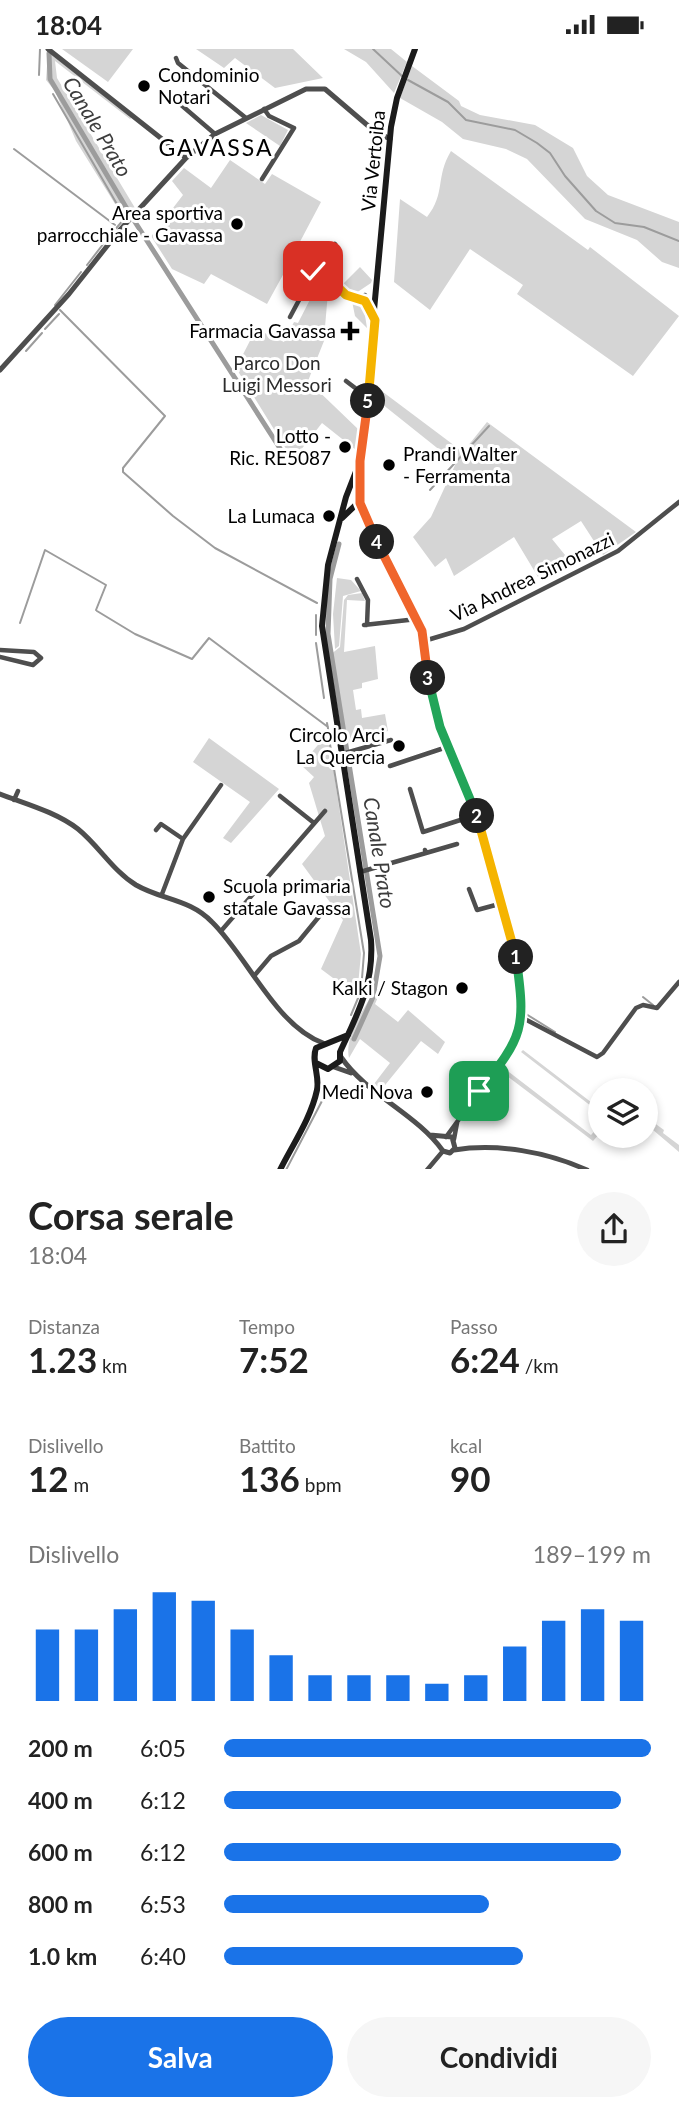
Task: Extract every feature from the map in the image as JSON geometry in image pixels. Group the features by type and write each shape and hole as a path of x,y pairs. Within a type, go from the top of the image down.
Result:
{"main road":[{"name":"Via Vertoiba","path":"367,298 378,279 390,139 397,97 415,49"},
{"path":"341,520 356,504 359,492 375,320 367,298"},
{"path":"318,1085 341,1054 361,1012 372,971 364,871 322,618 326,573 346,499 360,461"},
{"path":"350,491 359,492"},
{"path":"346,499 356,504"},
{"path":"281,1169 312,1107 318,1085 314,1052 327,1042 348,1035"},
{"path":"327,1042 341,1054"},
{"path":"316,1063 331,1068"}],"street":[{"path":"48,49 186,158"},
{"path":"176,58 178,63 246,118"},
{"path":"0,370 69,294 119,231 186,158 215,134 306,89 321,87 373,130 390,139"},
{"path":"180,104 215,134"},
{"path":"262,179 294,128 269,116 264,109"},
{"path":"290,317 314,272 313,267 319,265 335,244"},
{"path":"319,265 321,271 346,295 367,298"},
{"path":"314,272 321,271"},
{"path":"346,381 368,397"},
{"name":"Via Andrea Simonazzi","path":"424,641 464,629 618,551 679,502"},
{"path":"356,504 417,619 424,641 429,687 447,747 476,815 515,954 521,1017 518,1037 445,1137 442,1148 428,1169"},
{"path":"357,579 368,600 365,625 417,619"},
{"path":"0,650 34,652 41,659 33,665 0,657"},
{"path":"343,753 391,740"},
{"path":"390,766 447,747"},
{"path":"162,894 183,839 221,785"},
{"path":"410,789 422,832 476,815"},
{"path":"14,800 18,791"},
{"path":"0,794 72,825 131,881 192,906 220,931 254,976 309,1037 314,1052"},
{"path":"280,796 314,824"},
{"path":"220,931 325,811"},
{"path":"156,830 161,824 183,839"},
{"path":"364,871 457,844"},
{"path":"469,890 477,910 502,903"},
{"path":"254,976 271,956 299,941 321,913"},
{"path":"521,1017 597,1057 636,1008 643,1005 657,1008 679,982"},
{"path":"309,1037 327,1042"},
{"path":"341,1054 354,1074 430,1135 442,1148 454,1150 469,1147 540,1154 584,1169"},
{"path":"331,1068 354,1074"},
{"path":"454,1150 457,1120"},
{"path":"430,1135 455,1140 469,1147"}],"green space":[{"path":"62,49 133,49 108,82"},
{"path":"196,49 293,49 323,78 275,88 235,58 224,68"},
{"path":"344,49 391,49 407,62 394,93 366,62"},
{"path":"48,52 132,117 130,119 55,61 57,78 135,208 125,220 76,141 55,91 46,80"},
{"path":"412,66 459,101 461,106 480,115 535,125 573,148 587,176 608,195 679,222 679,268 662,262 637,240 585,219 527,159 506,149 463,139 442,122 400,98"},
{"path":"261,115 288,130 280,146 246,123"},
{"path":"451,151 588,250 590,247 679,316 633,376 517,294 523,285 470,249 430,310 394,282 400,199 427,217 437,200 443,169"},
{"name":"Area sportiva parrocchiale - Gavassa","path":"230,160 265,184 272,174 321,202 293,255 312,265 304,284 284,273 267,304 211,274 204,284 172,269 151,236 176,212 173,208 183,195 172,181 184,168 211,188"},
{"path":"360,267 372,280 371,283 356,293 341,286"},
{"name":"Parco Don Luigi Messori","path":"320,280 331,289 328,292 325,327 328,331 308,381 359,430 356,450 322,423 293,460 236,368 256,329 284,342 294,322 298,323"},
{"path":"352,301 364,309 367,328 355,316"},
{"path":"379,389 463,452 487,422 636,532 603,555 581,521 552,539 574,566 541,582 514,537 454,576 446,558 435,567 413,537 431,517 456,463 377,400"},
{"path":"337,578 351,580 361,591 343,596 339,646 335,649 333,614"},
{"path":"362,593 365,601 347,600 344,652 375,646 378,679 362,683 362,688 353,690 356,710 361,709 362,718 385,714 388,731 346,743 330,655 340,647 344,600 348,595"},
{"path":"328,733 361,954 357,996 321,969 343,920 302,864 325,836 309,783 314,777 301,765"},
{"path":"209,738 279,789 231,843 223,838 250,802 193,762"},
{"path":"376,989 381,990 375,1004 398,1022 408,1010 445,1042 438,1054 421,1041 381,1090 374,1084 390,1063 360,1039 349,1058 348,1050 352,1031"},
{"path":"523,1050 588,1100 588,1104 521,1052"},
{"path":"505,1069 588,1133 588,1137 503,1073"},
{"path":"658,1126 679,1145 679,1152 658,1134"}],"waterway":[{"path":"39,75 40,49"},
{"path":"373,49 403,77"},
{"name":"Canale Prato","path":"49,53 50,79 130,214"},
{"path":"408,80 448,102 466,120 515,130 537,143 550,153 565,176 596,211 615,223 644,227 679,241"},
{"path":"53,94 125,218 106,240"},
{"path":"14,149 115,225"},
{"name":"Canale Prato","path":"135,222 290,464"},
{"path":"87,265 104,243"},
{"path":"55,305 81,272"},
{"path":"60,310 165,416 123,468 123,472 215,548 317,603"},
{"path":"45,329 59,314"},
{"path":"26,351 42,333"},
{"path":"430,490 489,426"},
{"name":"Canale Prato","path":"339,544 330,579 328,634 380,956 373,997 354,1039"},
{"path":"20,623 45,550 106,585 96,610"},
{"path":"97,611 135,634 192,659 209,638 328,727"},
{"path":"316,615 316,635"},
{"path":"316,643 324,698"},
{"path":"327,723 329,734"},
{"path":"329,738 364,953 361,991 351,1015"},
{"path":"643,997 653,1005"},
{"path":"526,1014 555,1032"},
{"path":"287,1169 323,1099"}],"place":[{"name":"Condominio Notari","path":"144,86"},
{"name":"Area sportiva parrocchiale - Gavassa","path":"237,224"},
{"name":"Farmacia Gavassa","path":"350,331"},
{"name":"Lotto - Ric. RE5087","path":"345,447"},
{"name":"Prandi Walter - Ferramenta","path":"389,465"},
{"name":"La Lumaca","path":"329,516"},
{"name":"Circolo Arci La Quercia","path":"399,746"},
{"name":"Scuola primaria statale Gavassa","path":"209,897"},
{"name":"Kalki / Stagon","path":"462,988"},
{"name":"Medi Nova","path":"427,1092"}],"district":[{"name":"GAVASSA","path":"216,148"}],"route":[{"path":"313,271 321,271 346,295 365,301 375,320 360,461 360,503 422,631 433,707 480,825 515,954 521,1017 518,1037 479,1091"}]}
